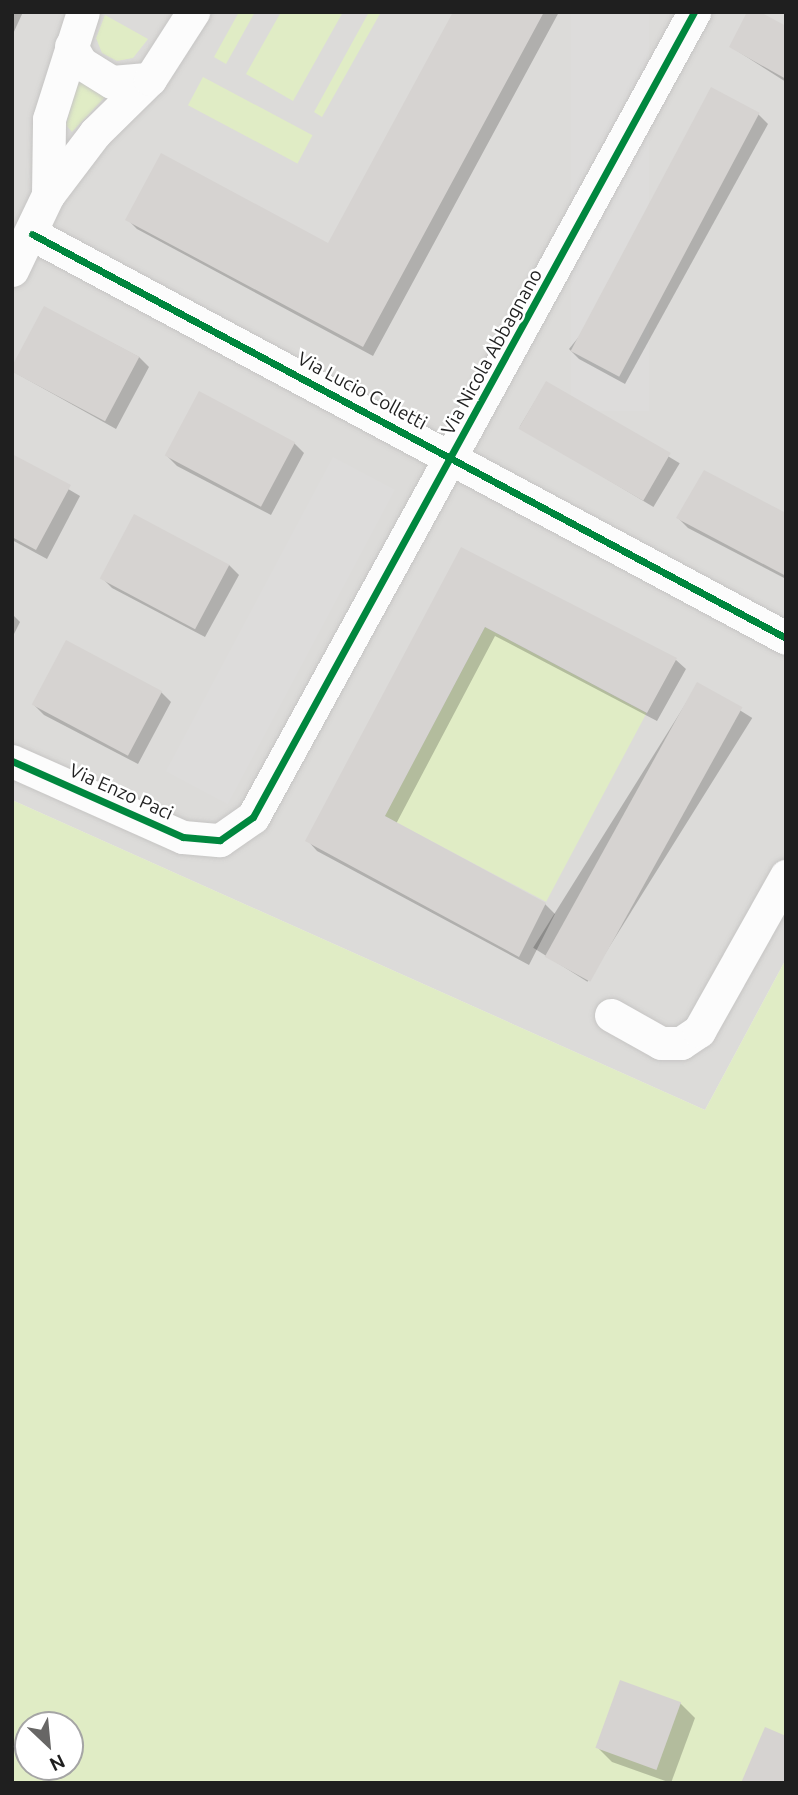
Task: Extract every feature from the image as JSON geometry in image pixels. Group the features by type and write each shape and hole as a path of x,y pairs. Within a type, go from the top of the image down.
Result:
{"street":[{"path":"48,195 49,119 83,12"},
{"path":"12,270 32,234 48,195 95,133 150,79 193,12"},
{"name":"Via Nicola Abbagnano","path":"220,840 253,817 453,457 694,12"},
{"path":"71,46 80,63 112,82 150,79"},
{"name":"Via Lucio Colletti","path":"32,234 453,457 786,638"},
{"name":"Via Enzo Paci","path":"12,761 183,837 220,840"},
{"path":"611,1015 662,1043 681,1043 699,1031 786,876"}],"shaded area":[{"path":"12,12 786,12 786,959 705,1110 12,800"},
{"path":"571,12 649,12 649,411 571,411"},
{"path":"333,457 395,490 228,804 166,771"}],"green space":[{"path":"239,12 255,12 226,64 214,57"},
{"path":"281,12 343,12 293,101 246,74"},
{"path":"369,12 381,12 322,117 314,112"},
{"path":"105,15 148,39 133,58 117,61 102,53 96,38"},
{"path":"203,77 312,135 297,163 188,105"},
{"path":"79,79 108,94 72,132 66,125"},
{"path":"485,627 647,713 546,902 385,816"},
{"path":"12,800 705,1110 786,959 786,1783 12,1783"}],"building":[{"path":"453,12 544,12 363,347 125,220 161,153 328,243"},
{"path":"747,12 760,12 786,26 786,79 729,47"},
{"path":"711,87 760,113 619,377 571,351"},
{"path":"44,306 139,357 105,421 12,372 12,366"},
{"path":"546,381 671,453 643,501 518,429"},
{"path":"199,391 295,442 261,507 165,455"},
{"path":"12,454 71,485 36,550 12,537"},
{"path":"704,470 786,513 786,576 676,518"},
{"path":"134,514 229,565 195,629 100,578"},
{"path":"461,547 677,658 647,713 485,627 385,816 546,903 519,957 305,841"},
{"path":"66,640 162,691 128,756 32,704"},
{"path":"697,682 742,707 590,982 545,957"},
{"path":"620,1680 681,1702 656,1770 595,1748"},
{"path":"765,1727 786,1736 786,1783 741,1783"}],"cycle path":[{"path":"12,761 183,837 220,840 253,817 694,12"},
{"path":"32,234 786,638"}]}
